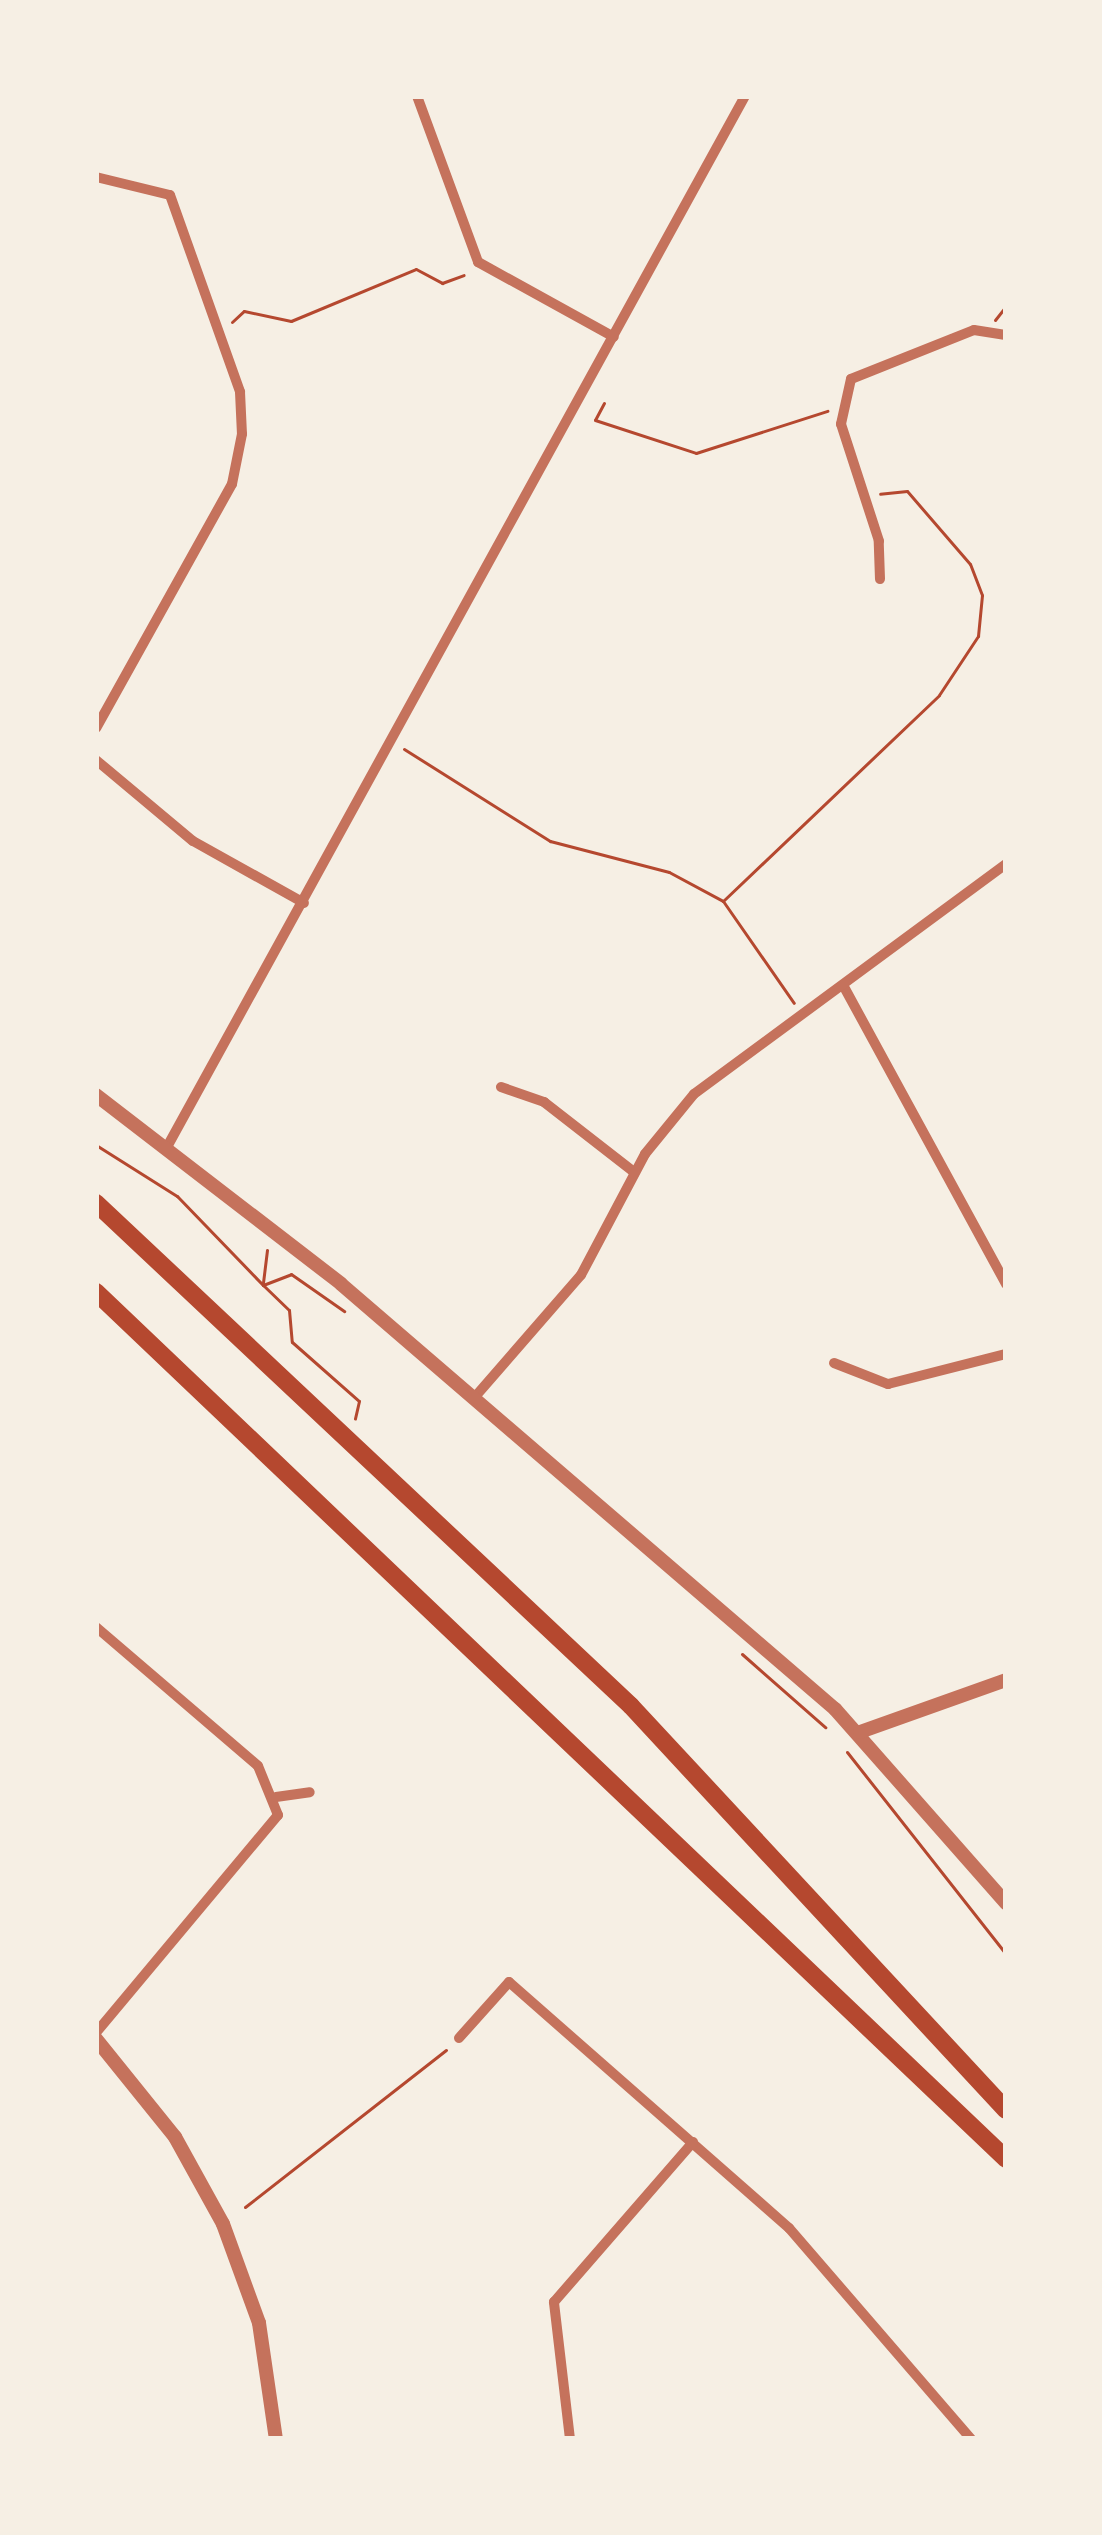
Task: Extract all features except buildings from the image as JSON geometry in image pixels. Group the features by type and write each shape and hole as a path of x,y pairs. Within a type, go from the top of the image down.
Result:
{"highway":[{"path":"96,1203 632,1706 1006,2110"},
{"path":"96,1292 1006,2159"}],"street":[{"path":"417,96 478,262 614,337"},
{"path":"167,1147 745,96"},
{"path":"96,178 170,195 240,392 232,484 96,728"},
{"path":"880,579 867,498 840,406 851,380 890,360 992,329 1006,335"},
{"path":"96,760 193,841 304,903"},
{"path":"474,1398 580,1275 634,1172 710,1079 1006,864"},
{"path":"843,985 1006,1284"},
{"path":"501,1087 544,1102 634,1172"},
{"path":"96,1094 279,1234 860,1732 1006,1903"},
{"path":"834,1364 888,1384 1006,1354"},
{"path":"96,1628 258,1766 276,1797 274,1826 96,2036 175,2137 224,2224 259,2323 276,2439"},
{"path":"860,1732 1006,1680"},
{"path":"276,1797 310,1792"},
{"path":"459,2038 509,1982 693,2142 840,2281 971,2439"},
{"path":"570,2439 554,2302 693,2142"}],"path":[{"path":"218,327 244,311 292,321 416,269 450,283 478,262"},
{"path":"992,329 1006,306"},
{"path":"604,403 595,421 696,453 840,406"},
{"path":"723,902 939,694 978,636 982,595 970,564 907,491 867,498"},
{"path":"414,754 550,841 669,872 723,902 785,988"},
{"path":"96,1145 177,1196 289,1310 292,1342 357,1404"},
{"path":"263,1286 279,1234"},
{"path":"263,1286 291,1274 346,1313"},
{"path":"737,1649 835,1735 1006,1954"},
{"path":"244,2207 459,2038"}]}
